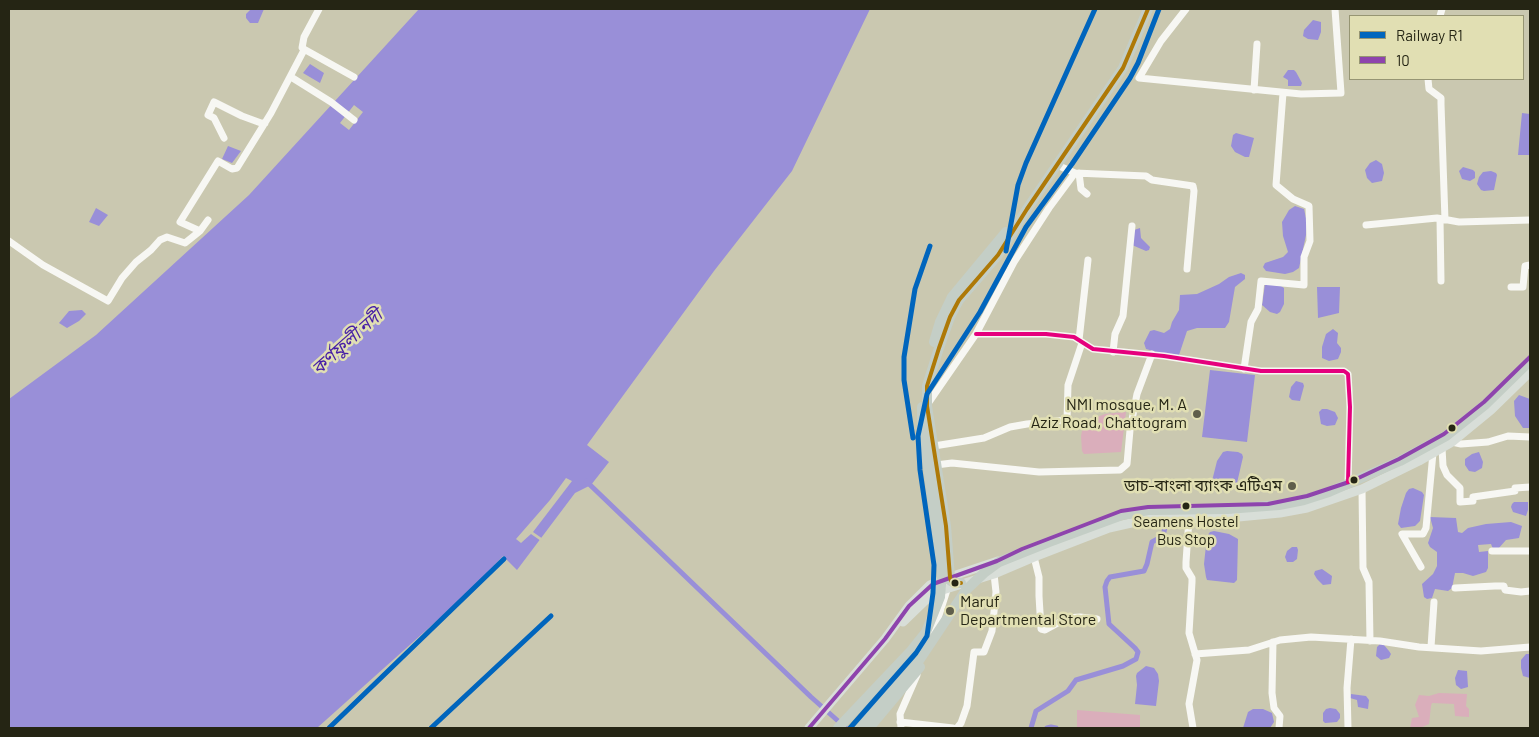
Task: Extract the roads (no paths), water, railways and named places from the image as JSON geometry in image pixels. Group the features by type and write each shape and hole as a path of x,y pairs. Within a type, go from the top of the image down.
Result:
{"highway":[{"path":"961,584 949,582 946,526 927,406 927,386 950,317 959,300 998,255 1123,68 1148,9"},
{"path":"838,728 910,652 926,632 940,597 942,571 922,421 924,376 940,322 952,297 1027,209"},
{"path":"860,728 903,676 918,662 966,590 989,574 1000,562 1122,515 1148,510 1228,509 1279,505 1304,500 1354,483 1446,436 1486,404 1530,359"},
{"path":"869,728 925,662 968,597 983,582 1002,568 1074,538 1123,521 1149,516 1254,514 1280,511 1306,505 1356,488 1426,454 1448,440 1483,414 1530,368"}],"main road":[{"path":"811,726 885,639 909,606 933,584 949,582 1016,551 1120,511 1155,507 1268,504 1307,496 1348,482 1399,459 1444,434 1484,402 1530,359"},
{"path":"961,584 1094,533 1124,524 1149,519 1254,517 1280,514 1307,508 1362,489 1452,442 1491,410 1530,372"}],"street":[{"path":"200,231 180,222 218,161 232,169 237,168 291,77 304,50 302,46 303,41 319,9"},
{"path":"1186,9 1161,41 1139,78 1283,93 1341,93 1335,9"},
{"path":"1254,90 1257,44"},
{"path":"304,50 354,77"},
{"path":"291,77 331,102 354,120"},
{"path":"1428,80 1430,89 1441,98 1441,282"},
{"path":"1244,369 1251,322 1258,308 1261,281 1304,285 1304,258 1310,241 1309,206 1293,199 1276,185 1283,93"},
{"path":"224,138 214,118 208,115 214,102 242,116 265,123"},
{"path":"1057,165 1077,173 1146,176 1152,180 1193,186 1187,269"},
{"path":"1077,173 1081,188 1087,194"},
{"path":"927,406 976,334 1014,262 1049,208 1077,173"},
{"path":"1366,225 1442,219 1459,222 1530,220"},
{"path":"9,241 44,265 108,301 122,278 160,240 167,237 185,243 200,231 208,220"},
{"path":"1113,352 1115,334 1123,316 1132,226"},
{"path":"934,446 984,438 1010,427 1067,420 1068,385 1080,341 1088,260"},
{"path":"1511,287 1523,287 1526,266 1530,265"},
{"path":"976,334 1046,334 1074,337 1093,349 1152,354 1261,371 1347,372 1350,407 1348,482"},
{"path":"936,465 952,463 1040,472 1120,470 1127,464 1135,400 1152,354"},
{"path":"1452,442 1461,444 1488,442 1508,436 1530,437"},
{"path":"1442,448 1443,466 1447,475 1460,488 1460,502 1473,501 1473,497 1515,491 1515,488 1530,487"},
{"path":"1421,567 1402,534 1423,534 1426,528 1433,453"},
{"path":"1362,489 1363,568 1369,582 1370,641"},
{"path":"1189,518 1186,568 1192,578 1189,632 1196,665 1189,704 1193,728"},
{"path":"1492,551 1530,551"},
{"path":"1034,557 1039,577 1041,629 1046,630 1067,618 1098,619"},
{"path":"949,582 924,659 900,714 901,725 955,728 961,723 967,706 974,652 984,652 992,631 996,581 989,574"},
{"path":"1455,588 1504,586 1505,590 1530,591"},
{"path":"1431,647 1434,602"},
{"path":"1195,654 1249,650 1273,642 1311,637 1481,651 1530,647"},
{"path":"1348,728 1347,688 1351,639"},
{"path":"1273,642 1272,693 1274,708 1280,716 1279,728"}],"water":[{"path":"251,9 264,9 258,23 250,23 246,18 246,14"},
{"name":"কর্ণফুলী নদী","path":"419,9 870,9 792,171 714,271 587,445 609,462 591,485 575,493 517,570 503,556 470,591 317,728 9,728 9,399 96,335 249,195"},
{"path":"1313,20 1321,22 1321,32 1318,40 1308,39 1303,36 1304,30"},
{"path":"310,64 324,73 320,83 303,73"},
{"path":"1288,70 1296,72 1302,83 1301,86 1288,86 1288,80 1283,77"},
{"path":"1522,113 1530,114 1530,155 1518,155"},
{"path":"1236,133 1254,138 1249,157 1235,152 1231,146 1233,135"},
{"path":"228,146 241,151 232,163 222,159"},
{"path":"1376,160 1382,164 1384,173 1382,181 1372,183 1367,178 1365,170 1370,163"},
{"path":"1463,167 1473,170 1475,178 1470,181 1462,179 1459,171"},
{"path":"1491,171 1497,175 1494,190 1481,190 1477,184 1479,177 1483,172"},
{"path":"1295,206 1304,209 1307,223 1299,268 1285,274 1266,271 1263,267 1265,263 1283,257 1288,252 1283,236 1282,222 1289,210"},
{"path":"96,208 108,215 99,226 89,222"},
{"path":"1140,228 1141,238 1150,247 1146,251 1132,245 1134,230"},
{"path":"1241,273 1245,275 1245,279 1235,287 1229,322 1225,328 1197,328 1187,331 1179,355 1164,354 1146,349 1144,343 1150,331 1154,330 1164,333 1170,329 1179,310 1180,295 1197,294 1229,277"},
{"path":"1265,284 1284,288 1284,304 1277,314 1270,312 1262,305"},
{"path":"1317,287 1340,287 1339,313 1318,318"},
{"path":"82,310 86,314 67,328 59,323 69,311"},
{"path":"1333,329 1338,333 1337,343 1341,348 1341,352 1338,359 1329,361 1322,358 1322,347 1326,334"},
{"path":"1210,370 1255,375 1247,442 1202,437"},
{"path":"1296,381 1303,383 1304,386 1300,401 1292,400 1289,397 1291,387"},
{"path":"1519,395 1530,399 1530,428 1523,428 1515,416 1514,401"},
{"path":"1322,409 1335,412 1338,418 1335,425 1327,426 1321,424 1319,412"},
{"path":"1223,452 1238,452 1243,457 1237,483 1229,491 1214,489 1211,485 1217,461"},
{"path":"1479,452 1483,462 1482,468 1475,472 1469,471 1465,465 1465,459"},
{"path":"1413,488 1424,495 1420,521 1415,526 1401,528 1398,524 1401,508 1406,493 1409,489"},
{"path":"1514,502 1528,502 1526,516 1513,512 1511,507"},
{"path":"1430,517 1456,518 1458,532 1462,533 1468,528 1486,524 1511,522 1522,526 1519,538 1506,540 1498,549 1493,549 1491,544 1478,545 1479,552 1488,551 1488,568 1486,572 1473,576 1455,573 1452,588 1448,591 1435,589 1432,598 1427,599 1424,597 1422,584 1433,574 1437,566 1437,552 1428,543 1433,528"},
{"path":"1210,532 1229,534 1238,539 1237,580 1234,583 1207,580 1204,564 1207,536"},
{"path":"1292,547 1297,547 1297,559 1293,562 1287,562 1285,557 1287,551"},
{"path":"1322,569 1332,576 1331,584 1323,585 1314,574 1315,571"},
{"path":"1380,644 1384,645 1391,654 1389,658 1381,660 1376,656 1377,647"},
{"path":"1526,654 1530,654 1530,678 1523,676 1521,668 1521,660"},
{"path":"1146,666 1154,668 1158,674 1156,706 1135,704 1136,676"},
{"path":"1458,670 1467,671 1468,687 1461,689 1456,685 1455,678"},
{"path":"1351,694 1366,696 1369,700 1368,709 1358,707 1357,700 1350,698"},
{"path":"1253,709 1263,709 1272,713 1274,722 1270,728 1243,728 1248,712"},
{"path":"1326,709 1336,709 1340,714 1340,718 1337,722 1325,723 1323,721 1323,713"}],"waterway":[{"path":"586,481 811,697 846,728"},
{"path":"1031,728 1036,711 1068,691 1076,680 1123,666 1136,659 1138,652 1135,648 1109,624 1105,587 1110,577 1144,571 1152,542 1163,536 1166,523"},
{"path":"1047,728 1056,728"}],"rail line":[{"name":"R1","path":"1006,251 1018,185 1026,163 1095,9"},
{"name":"R1","path":"850,728 916,653 927,636 933,593 934,565 920,470 918,436 927,394 980,312 1026,227 1072,164 1130,78 1138,63 1159,9"},
{"name":"R1","path":"913,438 904,380 904,357 915,289 930,246"},
{"name":"R1","path":"329,728 504,559"},
{"name":"R1","path":"431,728 551,616"}],"place":[{"name":"NMI mosque, M. A Aziz Road, Chattogram","path":"1197,414"},
{"name":"ডাচ-বাংলা ব্যাংক এটিএম","path":"1292,486"},
{"name":"Seamens Hostel Bus Stop","path":"1186,506"},
{"name":"Maruf Departmental Store","path":"950,611"}]}
